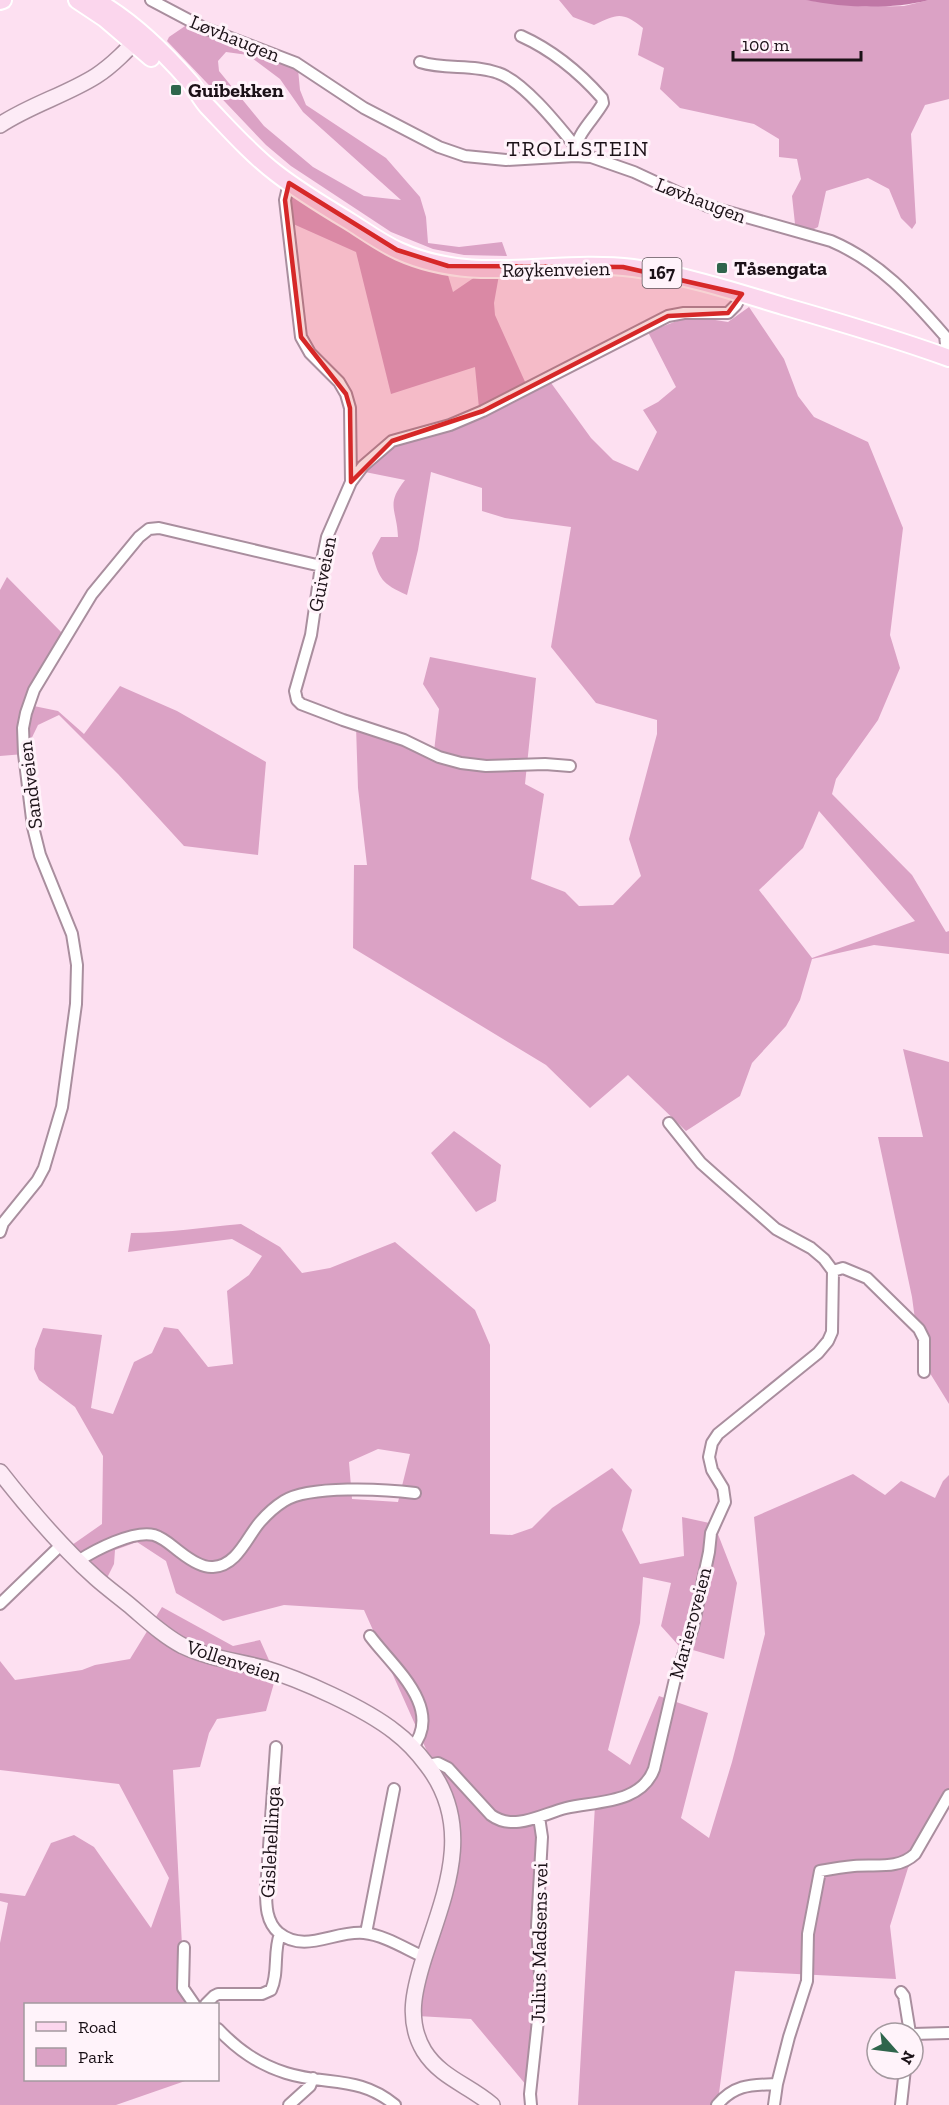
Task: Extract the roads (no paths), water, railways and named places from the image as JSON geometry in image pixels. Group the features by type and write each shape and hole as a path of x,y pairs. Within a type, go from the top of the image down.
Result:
{"main road":[{"name":"Røykenveien","path":"77,0 96,3 117,14 138,39 179,70 204,103 252,152 289,183 385,244 411,256 437,264 484,270 623,267 664,273 886,336 946,357"},
{"path":"0,125 98,74 138,39"},
{"name":"Vollenveien","path":"0,1472 78,1561 150,1623 180,1644 211,1656 270,1671 315,1689 381,1722 399,1734 428,1766 448,1804 453,1840 451,1870 415,1988 412,2009 414,2026 421,2045 439,2070 492,2105"}],"street":[{"name":"Løvhaugen","path":"151,0 202,27 296,63 364,108 439,147 465,156 506,160 575,151 634,172 707,206 831,241 848,248 898,284 938,327 946,340 946,357"},
{"path":"420,62 433,66 499,73 535,100 575,151 603,103 602,98 561,60 538,44 521,36"},
{"name":"Guiveien","path":"289,183 285,200 301,337 310,353 339,382 350,408 351,482 327,537 311,635 295,691 297,700 301,704 343,720 404,740 439,757 486,766 545,764 570,766"},
{"path":"351,482 363,466 392,441 450,425 483,411 668,316 684,313 728,313 742,294"},
{"name":"Sandveien","path":"0,1232 3,1223 37,1181 44,1168 62,1107 76,1004 77,965 72,934 40,855 33,827 24,754 24,728 26,713 34,690 92,594 139,537 149,529 159,528 321,566"},
{"path":"669,1123 701,1163 776,1229 811,1248 833,1271 843,1268 867,1278 910,1318 924,1339 924,1372"},
{"name":"Marieroveien","path":"428,1766 438,1763 448,1768 491,1815 499,1820 519,1822 574,1806 613,1801 640,1787 652,1773 675,1679 693,1627 712,1528 725,1502 723,1488 712,1470 709,1457 712,1443 718,1434 818,1353 828,1341 832,1332 833,1271"},
{"path":"78,1561 101,1546 147,1534 160,1537 186,1556 212,1567 227,1564 244,1546 259,1523 286,1500 307,1492 385,1489 414,1493"},
{"path":"0,1604 62,1544"},
{"path":"370,1636 413,1689 421,1705 420,1732 412,1748"},
{"name":"Gislehellinga","path":"276,1747 266,1904 271,1923 280,1934"},
{"path":"366,1933 394,1789"},
{"path":"774,2105 789,2037 807,1981 808,1934 820,1871 855,1866 892,1865 909,1860 915,1854 949,1795"},
{"name":"Julius Madsens vei","path":"531,2105 530,2094 541,1992 537,1904 542,1837 539,1817"},
{"path":"207,2003 218,1994 262,1994 271,1990 274,1984 276,1949 280,1934 293,1940 308,1942 366,1933 424,1957"},
{"path":"184,1947 183,1988 193,2003"},
{"path":"901,1992 909,2021"},
{"path":"219,2030 236,2048 288,2074 368,2088 396,2105"},
{"path":"925,2034 949,2033"},
{"path":"289,2105 310,2086 313,2078"},
{"path":"901,2105 904,2081"},
{"path":"717,2105 736,2088 777,2084"}],"place":[{"name":"Guibekken","path":"176,90"},
{"name":"Tåsengata","path":"722,268"}],"district":[{"name":"TROLLSTEIN","path":"578,148"}]}
